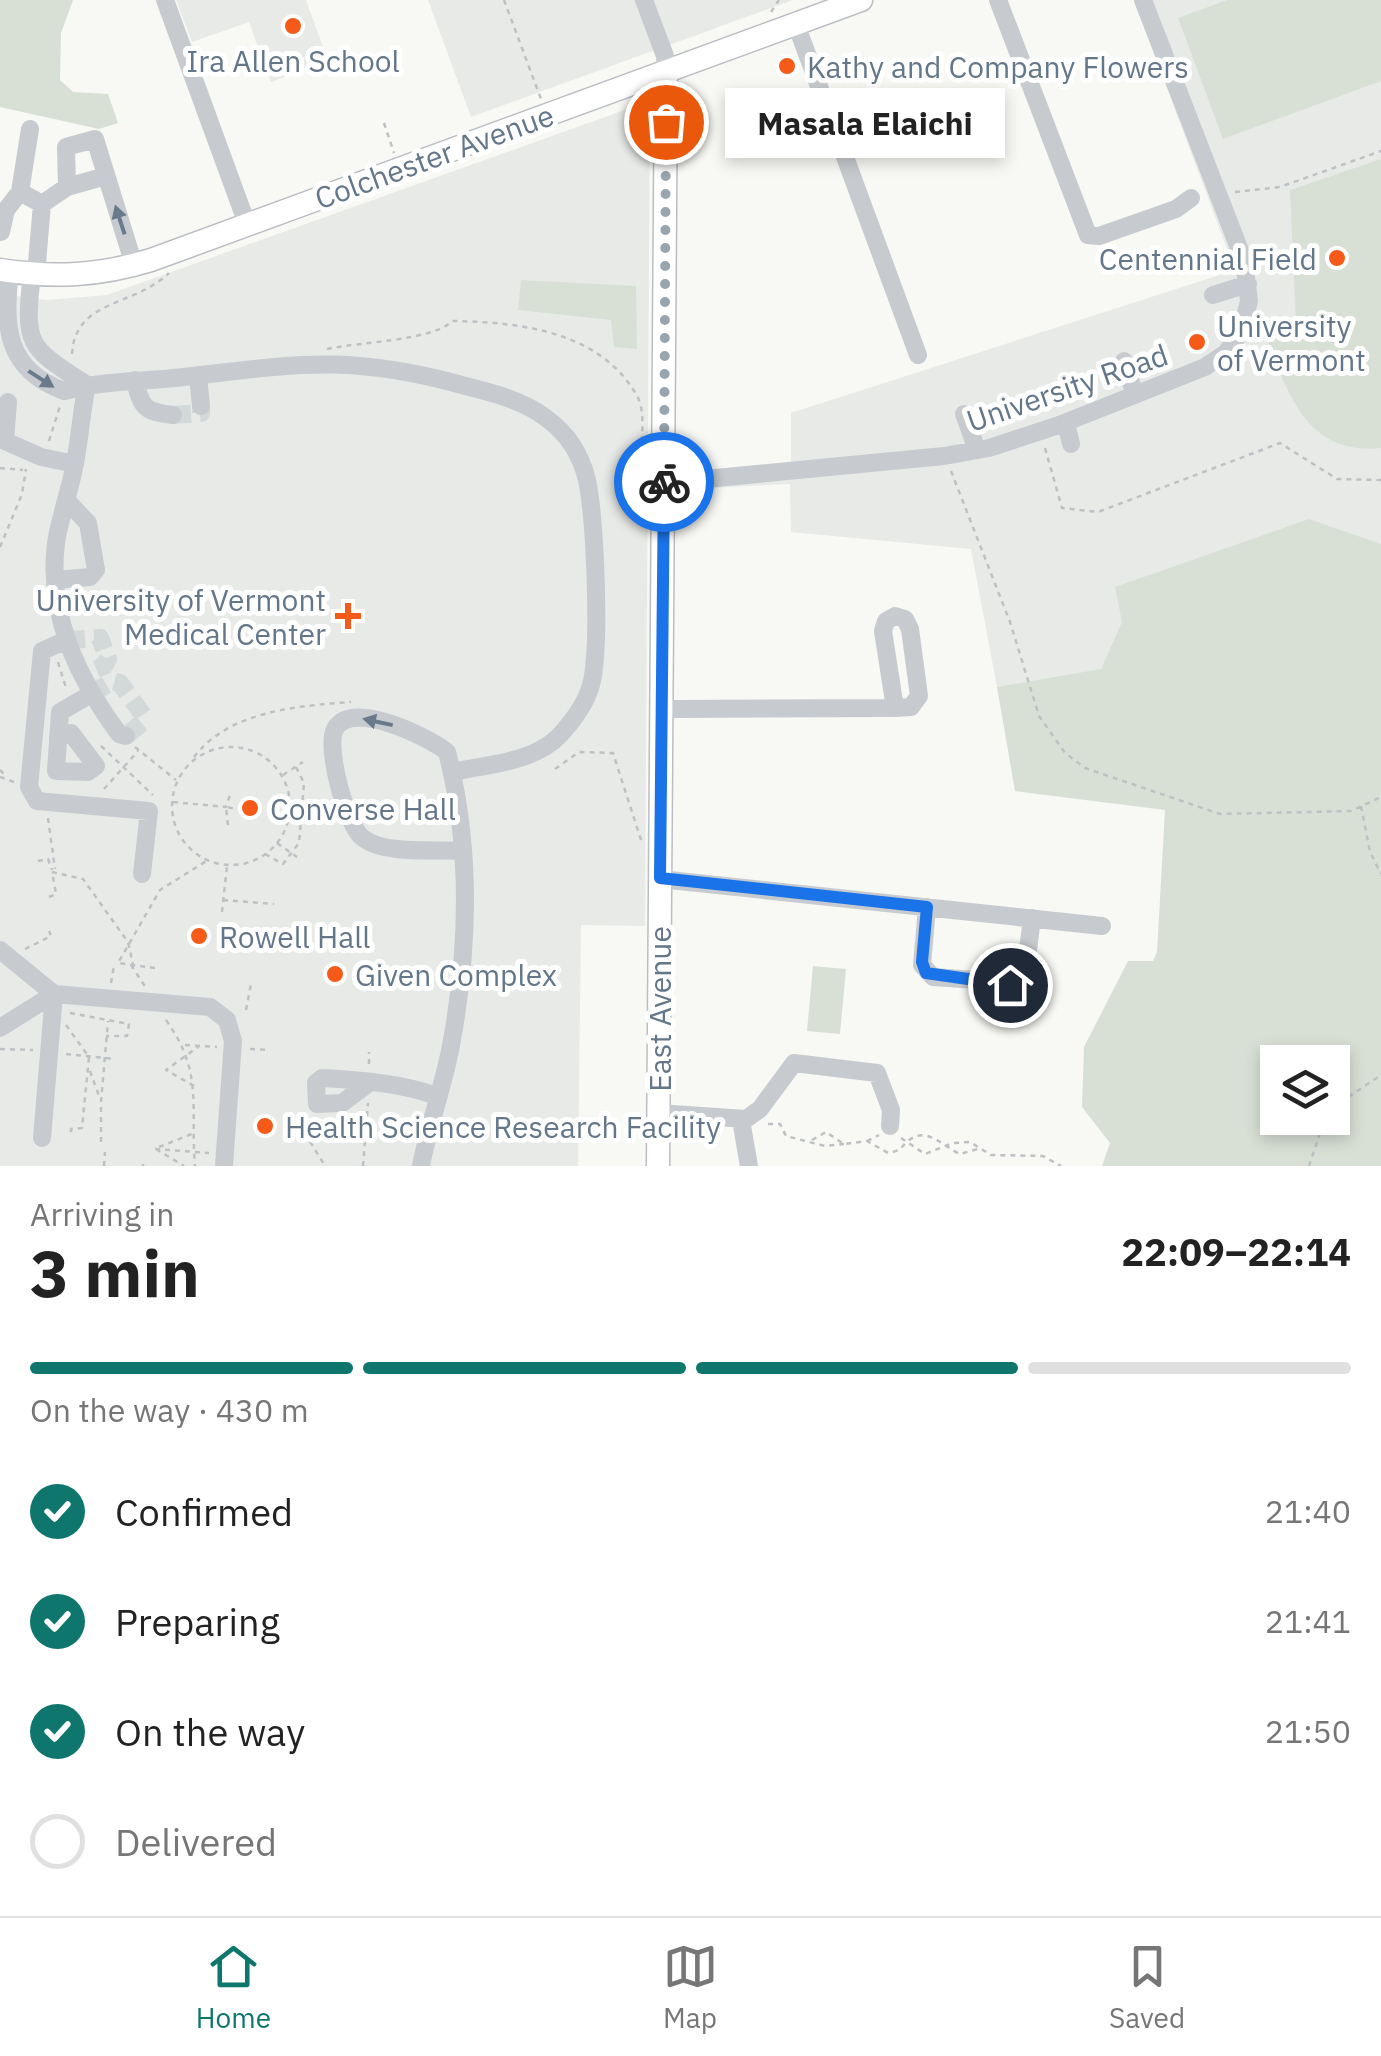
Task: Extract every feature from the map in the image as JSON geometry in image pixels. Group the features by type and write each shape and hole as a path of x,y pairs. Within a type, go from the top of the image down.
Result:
{"main road":[{"name":"Colchester Avenue","path":"19,273 89,275 134,265 861,0"},
{"name":"East Avenue","path":"658,1166 666,72"}],"street":[{"path":"165,0 247,224"},
{"path":"644,0 665,56 666,72"},
{"path":"998,0 1088,234 1099,236 1176,209 1190,198"},
{"name":"University Road","path":"664,475 944,456 977,450 1041,432 1205,367 1226,353 1242,330 1248,284 1220,198 1143,0"},
{"path":"796,24 918,355"},
{"path":"2,223 20,192 30,129"},
{"path":"67,187 66,147 95,139 134,265"},
{"path":"106,176 67,187 42,204 19,273 33,341 46,362 87,385 304,362 386,366 515,401 545,416 565,434 587,481 597,636 590,688 552,742 530,754 452,772"},
{"path":"20,192 42,204"},
{"path":"1213,295 1248,284"},
{"path":"1124,361 1135,395"},
{"path":"198,376 201,406"},
{"path":"135,380 142,407 148,413 173,415"},
{"path":"87,385 75,464 56,544 55,580 67,640 90,694 119,734 126,736"},
{"path":"8,402 5,441 41,457 75,464"},
{"path":"964,414 977,450"},
{"path":"1066,422 1070,444"},
{"path":"55,580 90,577 96,570 88,523 66,500"},
{"path":"67,640 42,652 29,786 37,800 148,811 142,874"},
{"path":"58,737 60,712 90,694"},
{"path":"661,709 895,708"},
{"path":"421,1166 452,1044 466,918 462,852 452,772 447,752 408,728 359,718 344,719 332,738 342,801 360,837 378,845 462,852"},
{"path":"660,878 1102,926"},
{"path":"927,907 922,965 933,977 1018,984 1025,974 1032,918"},
{"path":"9,951 58,1003"},
{"path":"42,1138 58,1003"},
{"path":"0,1028 58,1003 210,1007 228,1020 233,1041 224,1166"},
{"path":"658,1113 742,1123 760,1109 794,1064 878,1073 891,1110 891,1132"},
{"path":"369,1083 437,1096"},
{"path":"742,1123 749,1166"}],"path":[{"path":"504,0 541,100"},
{"path":"769,18 779,0"},
{"path":"384,123 394,154"},
{"path":"1220,198 1248,188 1280,187 1381,151"},
{"path":"70,366 74,334 81,321 138,296 171,270"},
{"path":"304,362 324,350 417,335 444,328 452,321 560,333 604,359 639,399 642,454 664,475"},
{"path":"0,468 25,470 41,457 61,402"},
{"path":"1041,432 1062,508 1098,512 1280,443 1337,479 1381,480"},
{"path":"944,456 1004,604 1031,697 1066,753 1085,768 1202,811 1351,811 1381,796"},
{"path":"0,548 22,494 25,470"},
{"path":"190,762 222,747 239,747 270,762 281,776 289,811 276,842 265,854 227,864 208,860 181,837 171,802 177,780 190,762 206,741 237,723 287,710 354,702"},
{"path":"126,736 138,752 177,780"},
{"path":"100,794 138,752"},
{"path":"555,769 580,752 612,753 642,843"},
{"path":"281,776 303,762"},
{"path":"265,854 281,864 294,856 304,783 296,766"},
{"path":"0,770 18,785"},
{"path":"0,777 8,778"},
{"path":"228,825 226,807 231,792"},
{"path":"171,802 237,809"},
{"path":"1361,806 1370,852 1381,874"},
{"path":"289,811 312,812"},
{"path":"37,813 47,816 50,826 54,871 49,884 56,894 50,896"},
{"path":"276,842 294,856"},
{"path":"38,861 48,859 54,871 83,880 129,943 132,965 152,997"},
{"path":"155,968 118,963 166,882 208,860"},
{"path":"222,912 227,864"},
{"path":"223,900 274,904"},
{"path":"9,951 50,936 49,931"},
{"path":"246,1010 252,984"},
{"path":"58,1003 129,1024 127,1036 106,1036"},
{"path":"164,1018 187,1056 196,1088 195,1166"},
{"path":"62,1020 89,1057 82,1128 71,1130 70,1136"},
{"path":"100,1142 107,1025"},
{"path":"196,1088 166,1070 199,1046"},
{"path":"0,1049 39,1050"},
{"path":"363,1166 369,1052"},
{"path":"69,1054 114,1059"},
{"path":"88,1066 101,1102"},
{"path":"1350,1096 1381,1075"},
{"path":"742,1123 776,1122 786,1136 830,1146 891,1132 925,1154 960,1142 1008,1158 1043,1156 1062,1166"},
{"path":"812,1140 826,1132 844,1144"},
{"path":"155,1149 195,1133"},
{"path":"1309,1166 1319,1135"},
{"path":"867,1140 888,1153 928,1136 967,1154 981,1148"},
{"path":"155,1149 194,1152"},
{"path":"155,1149 184,1166"},
{"path":"104,1166 105,1152"}],"shaded area":[{"path":"0,0 73,0 61,33 60,80 73,92 108,94 118,123 99,129 0,107"},
{"path":"176,0 306,0 328,61 271,82 249,22 192,42"},
{"path":"428,0 793,0 471,117"},
{"name":"University of Vermont","path":"1134,0 1381,0 1381,627 997,687 971,549 791,532 790,484 687,489 687,472 791,466 791,413 1235,270"},
{"path":"1227,0 1381,0 1381,81 1223,139 1178,18"},
{"name":"University of Vermont Medical Center","path":"650,101 645,926 581,925 578,1166 0,1166 0,294 47,300 107,295"},
{"name":"Centennial Field","path":"1381,159 1381,448 1356,448 1318,432 1305,418 1283,381 1267,339 1296,326 1290,190"},
{"path":"521,280 636,286 637,349 614,347 611,320 518,310"},
{"path":"1309,519 1381,544 1381,1166 1102,1166 1110,1143 1082,1107 1084,1047 1128,961 1153,961 1157,952 1165,810 1015,791 997,687 1101,669 1122,622 1115,587"},
{"path":"813,966 846,969 840,1034 807,1031"}],"tunnel":[{"path":"173,415 201,413 201,406"},
{"path":"67,640 100,638 108,659 104,666 82,675"},
{"path":"91,694 113,681 120,683 143,715 143,722 126,736"}],"way so far":[{"path":"664,482 666,122"}],"place":[{"name":"Ira Allen School","path":"293,26"},
{"name":"Kathy and Company Flowers","path":"787,66"},
{"name":"Masala Elaichi","path":"666,122"},
{"name":"Centennial Field","path":"1337,258"},
{"name":"University of Vermont","path":"1197,342"},
{"name":"University of Vermont Medical Center","path":"348,616"},
{"name":"Converse Hall","path":"250,808"},
{"name":"Rowell Hall","path":"199,936"},
{"name":"Given Complex","path":"335,974"},
{"name":"Health Science Research Facility","path":"265,1126"}],"route":[{"path":"664,482 660,878 927,907 922,962 926,973 1010,985"}]}
